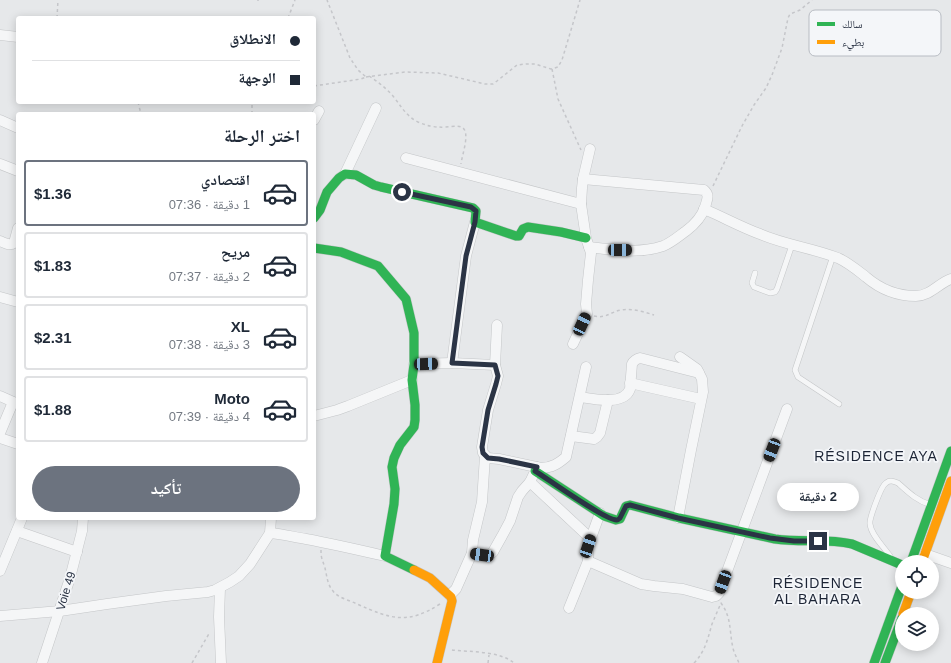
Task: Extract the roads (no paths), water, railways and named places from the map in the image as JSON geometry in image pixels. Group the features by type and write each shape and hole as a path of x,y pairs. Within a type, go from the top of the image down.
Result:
{"street":[{"path":"1,38 16,37"},
{"path":"316,215 320,210 327,192 339,178 345,174 376,108"},
{"path":"0,120 16,127"},
{"path":"573,344 587,314 586,304 591,253 587,242 581,204 585,149"},
{"path":"406,158 581,204"},
{"path":"0,164 16,170"},
{"path":"345,174 356,175 374,185 381,187 474,208 476,211 475,222 466,256 452,363"},
{"path":"475,222 516,236 519,236 524,228 528,228 561,232 608,249 643,249 663,246 677,238 697,220 704,209 708,196 704,190 583,179"},
{"path":"704,209 760,234 792,245 833,256 850,264 876,285 899,294 918,296 949,282"},
{"path":"0,241 12,244 14,243 16,236"},
{"path":"316,248 340,252 378,266 406,299 414,332 414,364 412,380 415,420 414,427 400,445 392,466 395,490 394,504 385,556"},
{"path":"0,297 16,301"},
{"path":"450,596 456,589 472,553 473,540 482,502 485,456 482,447 488,410 498,376 495,365 497,325"},
{"path":"678,518 703,385 697,369 680,357"},
{"path":"580,397 608,400 620,398 627,394 629,391 632,364 635,359 640,358 699,373"},
{"path":"414,364 452,363 495,365"},
{"path":"536,469 547,468 557,464 566,457 586,367"},
{"path":"316,415 348,406 412,380"},
{"path":"630,383 701,399"},
{"path":"0,396 15,403 0,433"},
{"path":"571,436 594,439 597,437 600,434 608,400"},
{"path":"588,561 641,584 683,589 712,597 718,595 787,409"},
{"path":"0,438 16,443"},
{"path":"914,555 951,451"},
{"path":"485,456 536,469 600,514 617,520 621,517 625,507 630,505 678,518 770,538 794,541 830,540 845,542 895,563"},
{"path":"472,553 486,555 493,552 510,521 518,497 530,482 536,469"},
{"path":"925,555 951,481"},
{"path":"530,482 590,538"},
{"path":"569,608 588,561 588,546 590,538 600,514"},
{"path":"0,571 21,520"},
{"name":"Voie 49","path":"42,663 70,578 82,531 83,520"},
{"path":"0,616 60,611 215,590 239,576 250,564 270,533 270,520"},
{"path":"17,531 77,552"},
{"path":"270,533 283,534 385,556 430,578 450,596 452,601 437,663"},
{"path":"939,561 951,563"},
{"path":"220,588 219,617 221,663"},
{"path":"874,663 897,599"},
{"path":"885,663 895,637"}],"lane":[{"path":"755,273 752,283 754,287 770,293 775,292 792,245"},
{"path":"833,256 795,370 798,377 839,404"},
{"path":"895,560 878,540 870,525 870,518 883,486 888,482 894,481 919,500 932,505"}],"district":[{"name":"RÉSIDENCE AYA","path":"876,456"},
{"name":"RÉSIDENCE AL BAHARA","path":"818,592"}]}
